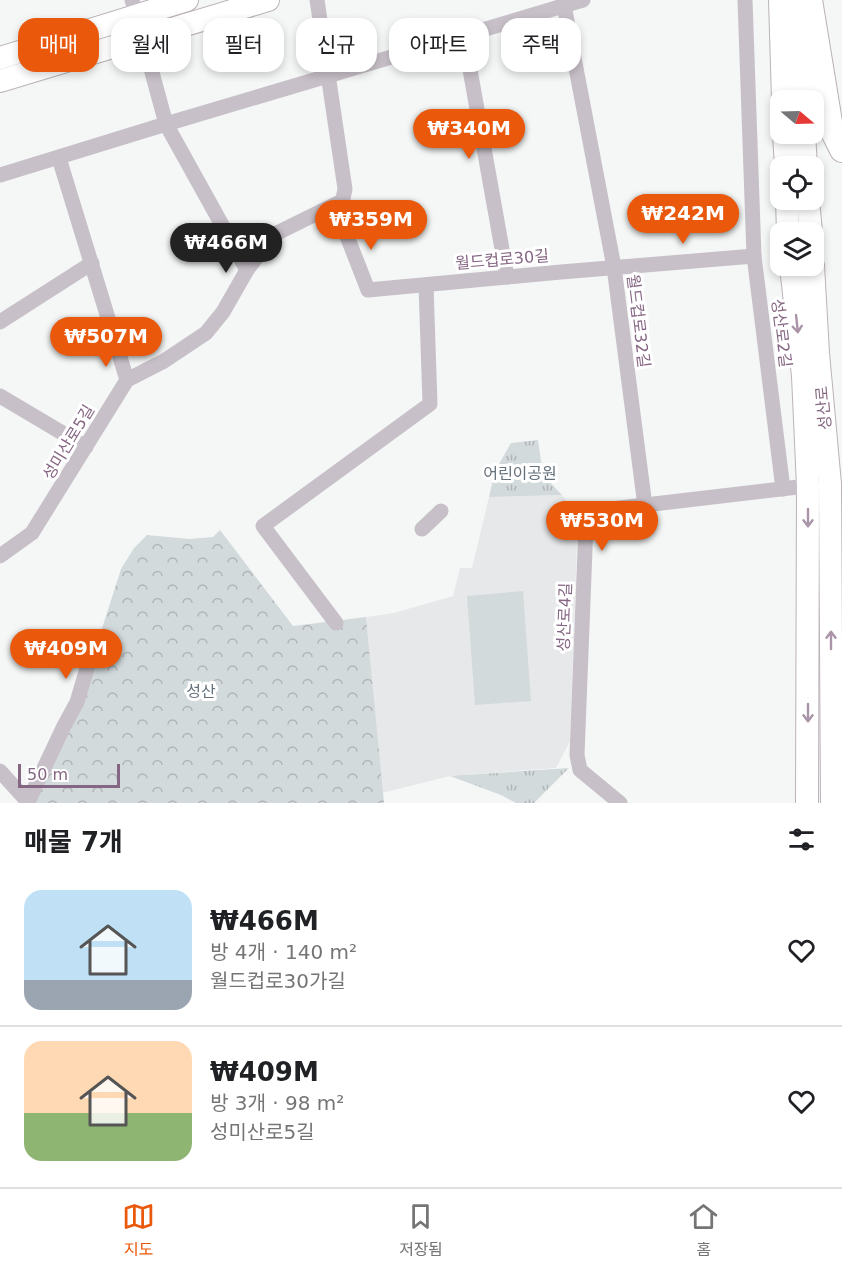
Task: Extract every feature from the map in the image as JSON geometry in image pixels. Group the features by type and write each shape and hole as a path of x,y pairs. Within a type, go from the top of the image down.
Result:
{"highway":[{"path":"810,0 831,128 842,150"}],"main road":[{"path":"0,58 134,8 187,0"},
{"path":"191,22 240,4 268,0"},
{"path":"780,0 783,90"},
{"path":"800,0 802,90"},
{"path":"0,81 111,48"},
{"path":"792,276 803,376 819,485 807,803"},
{"name":"성산로","path":"814,276 818,353 819,485 832,803"}],"street":[{"name":"월드컵로30길","path":"317,0 345,189 340,213 369,290 754,256"},
{"path":"489,28 564,3 583,0"},
{"name":"성산로2길","path":"745,0 754,256 783,489"},
{"name":"월드컵로32길","path":"564,3 614,267 645,506"},
{"path":"0,175 389,59"},
{"path":"151,72 166,124 247,270"},
{"path":"470,72 507,277"},
{"path":"59,158 127,380 164,361 206,333 223,312 247,270 273,235 342,201"},
{"path":"0,322 92,263"},
{"path":"336,623 263,526 430,404 426,285"},
{"name":"성미산로5길","path":"0,556 32,533 127,380"},
{"path":"0,396 86,447"},
{"name":"성산로4길","path":"620,803 580,770 577,755 588,515 594,511 819,485"},
{"path":"422,529 441,511"},
{"path":"0,771 28,802 77,702 94,645"}],"shaded area":[{"path":"562,495 578,516 570,741 556,768 450,776 382,793 366,617 394,613 453,596 460,568 472,568 489,497"}],"green space":[{"name":"어린이공원","path":"538,440 543,475 562,495 489,497 495,471 511,443"},
{"name":"성산","path":"220,530 293,626 366,617 384,803 30,803 98,641 121,569 134,548 147,535 189,539 213,537"},
{"path":"523,591 531,701 475,705 467,596"},
{"path":"569,768 534,803 516,803 450,776"}]}
